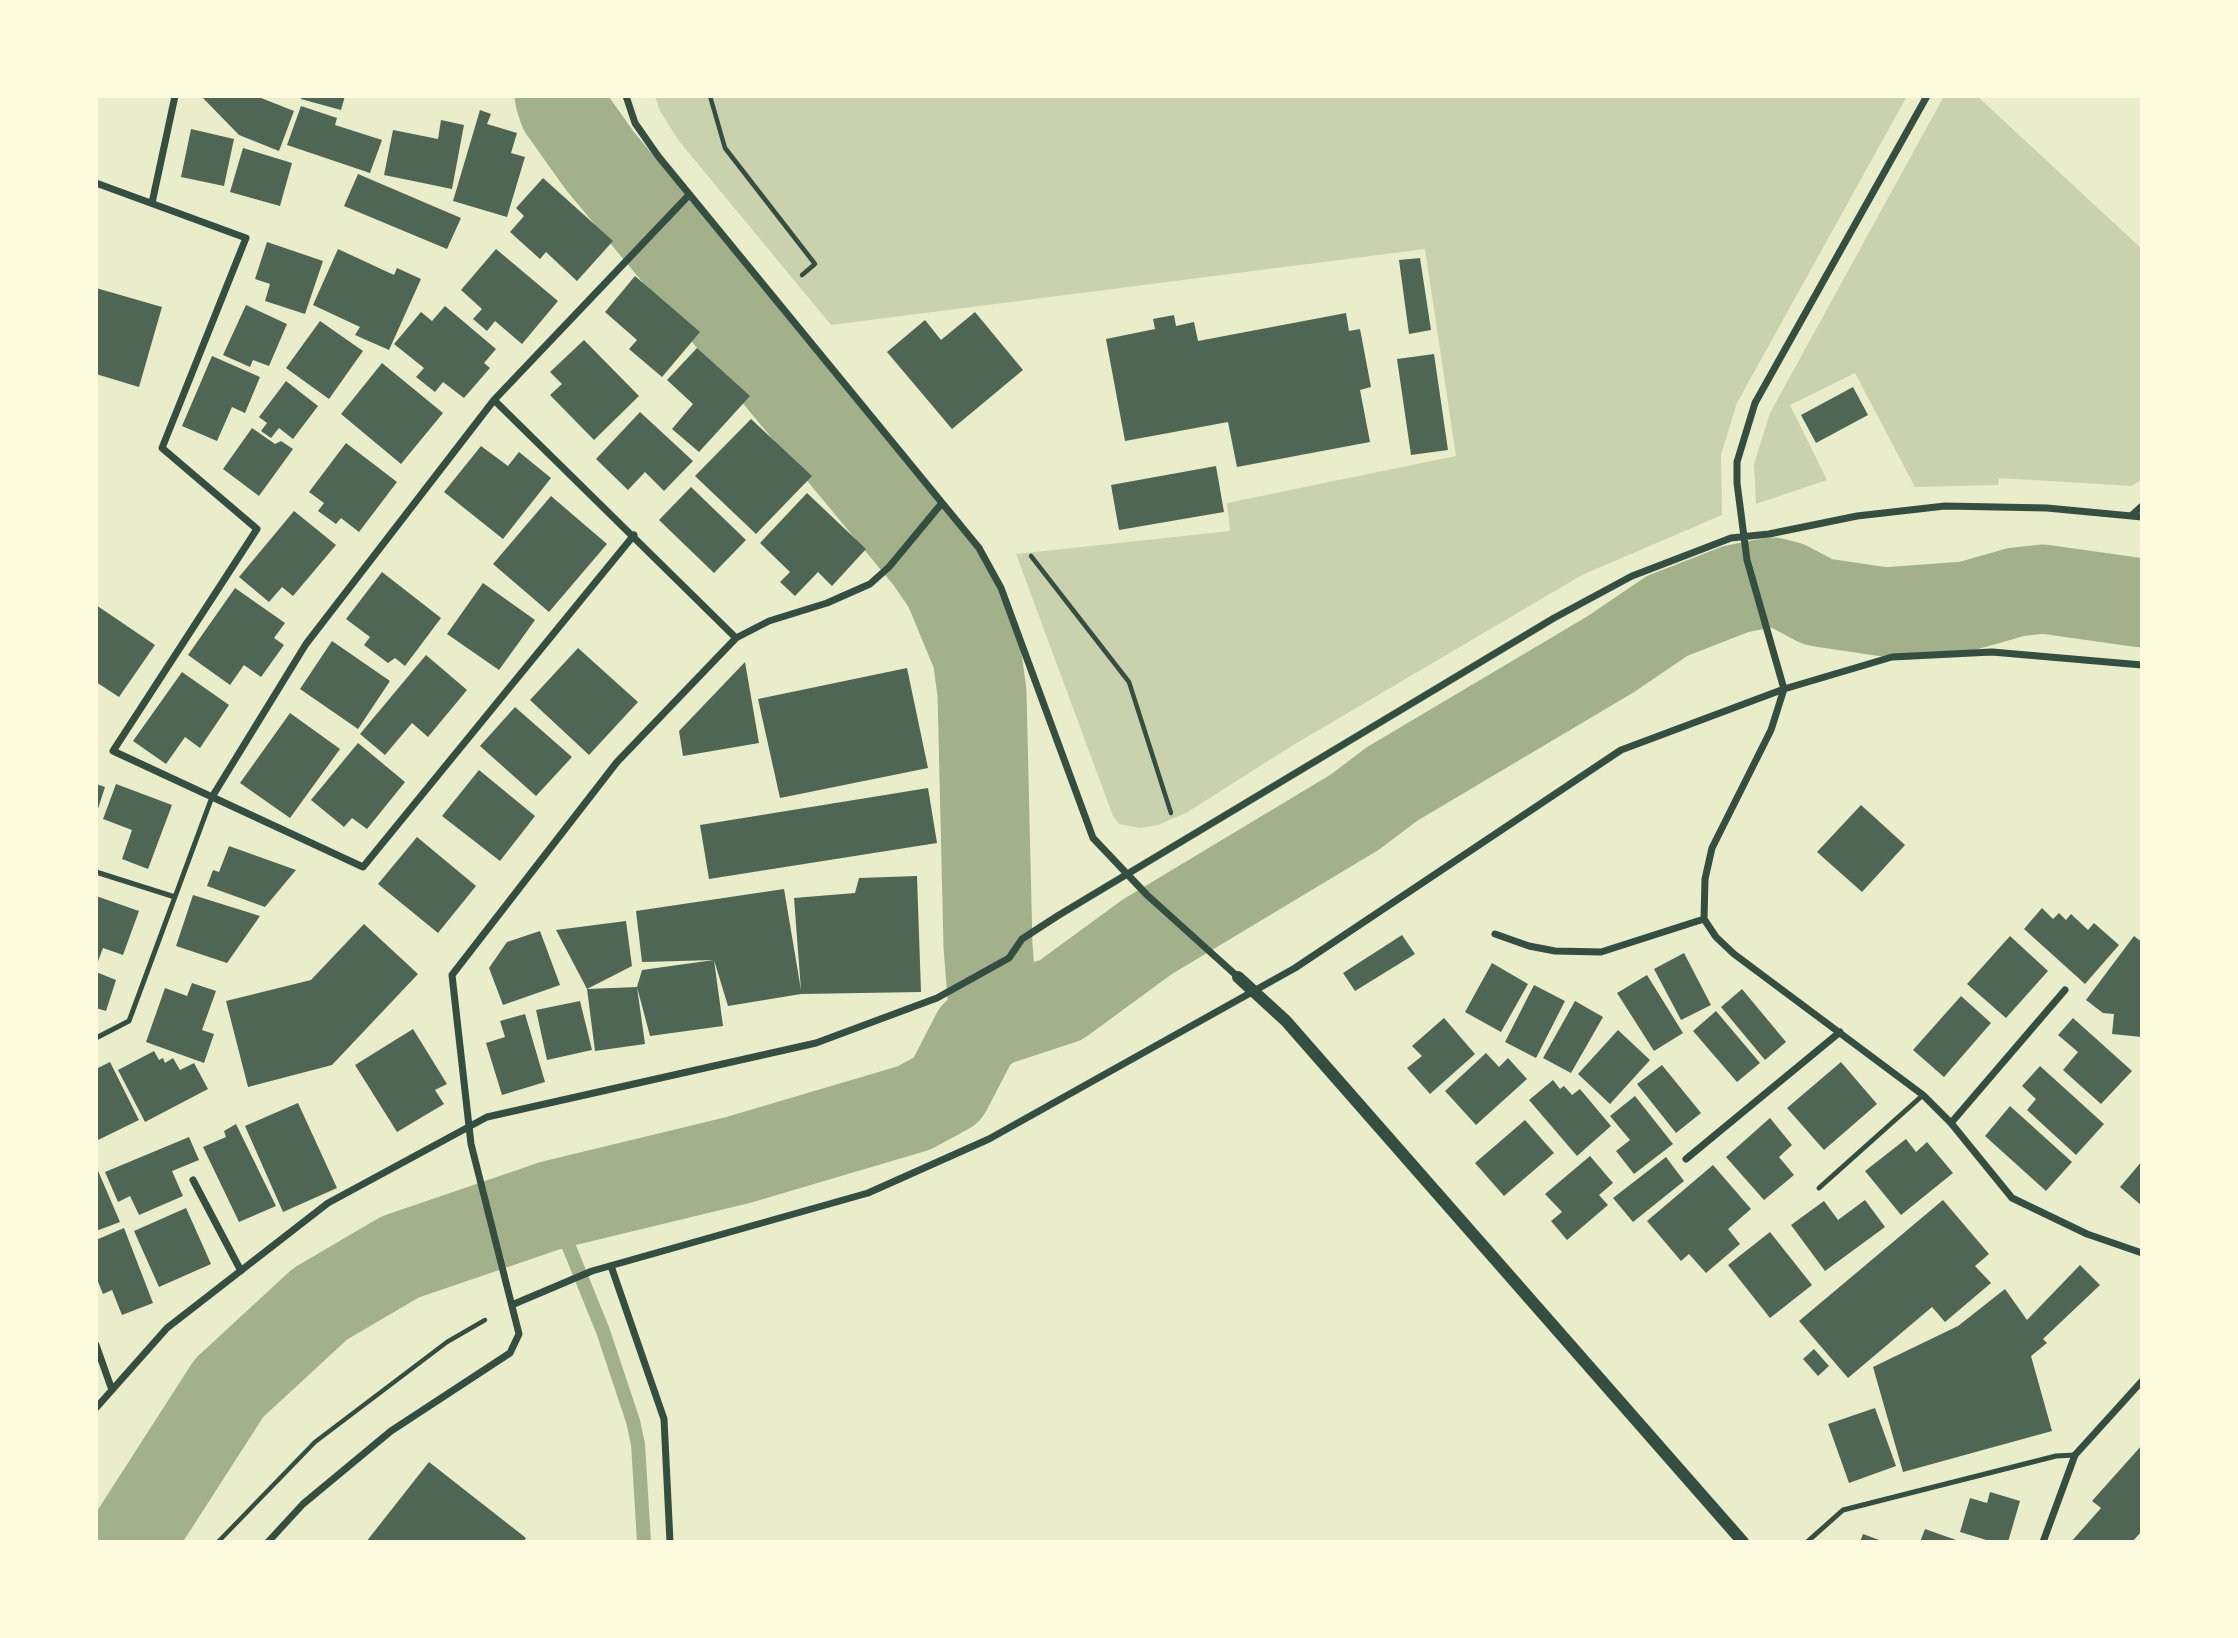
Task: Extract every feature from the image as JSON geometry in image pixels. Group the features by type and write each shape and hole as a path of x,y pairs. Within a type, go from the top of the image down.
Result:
{"street":[{"path":"152,203 175,96"},
{"path":"626,96 635,122 689,195 979,548 993,570 1093,838 1147,895 1286,1021 1743,1542"},
{"path":"1927,96 1755,403 1738,462 1747,560 1784,689 1771,730 1712,848 1705,879 1704,919 1716,937 1734,954 1923,1095 1951,1123 2012,1198 2087,1234 2142,1253"},
{"path":"96,183 246,238 162,448 257,529 113,751 363,867 634,535"},
{"path":"212,797 306,644 494,400 689,195"},
{"path":"494,400 736,638"},
{"path":"268,1542 303,1504 391,1431 510,1353 519,1334 471,1144 452,975 617,762 736,638 769,621 827,603 870,584 942,503"},
{"path":"96,1408 167,1328 328,1203 487,1118 816,1043 893,1016 964,984 1009,958 1022,939 1126,874 1574,607 1632,576 1731,538 1857,516 1945,506 2047,508 2142,517"},
{"path":"2132,515 2142,506"},
{"path":"513,1304 592,1271 868,1193 989,1139 1295,968 1622,750 1784,689 1892,657 1992,652 2142,665"},
{"path":"1495,934 1529,946 1555,951 1601,952 1704,919"},
{"path":"1951,1123 2065,990"},
{"path":"1686,1159 1840,1032"},
{"path":"193,1180 241,1270"},
{"path":"611,1266 664,1419 670,1542"},
{"path":"96,1345 112,1390"},
{"path":"2043,1542 2076,1455 2142,1381"}],"lane":[{"path":"96,1038 129,1021 212,797"},
{"path":"96,872 175,897"},
{"path":"1819,1188 1923,1095"},
{"path":"1807,1542 1843,1510 2056,1456 2076,1455"}],"path":[{"path":"709,96 725,148 815,264 802,275"},
{"path":"1031,556 1129,682 1154,767 1182,841"},
{"path":"218,1542 314,1442 447,1342 513,1304"}],"green space":[{"path":"655,96 1907,96 1737,403 1721,455 1722,515 1582,575 1290,747 1186,813 1158,825 1140,828 1119,824 1113,816 1016,554 1230,531 1227,503 1456,456 1425,249 831,325 679,141 660,111"},
{"path":"1944,96 1977,96 2142,249 2142,479 2132,486 1999,478 1998,485 1915,487 1855,373 1790,405 1827,480 1756,504 1754,464 1770,413"}],"building":[{"path":"201,96 256,96 294,111 279,151 239,135"},
{"path":"302,96 345,96 341,110 301,99"},
{"path":"301,106 337,118 335,125 382,140 370,173 287,145"},
{"path":"480,110 491,114 487,124 517,133 511,153 525,157 507,217 453,201"},
{"path":"441,120 464,125 452,189 384,175 393,130 438,139"},
{"path":"191,129 234,139 224,186 181,177"},
{"path":"243,148 292,163 280,206 230,192"},
{"path":"358,174 461,218 447,249 344,206"},
{"path":"543,178 613,241 577,281 546,252 540,259 510,232 524,216 516,208"},
{"path":"267,242 323,261 305,314 265,301 270,284 255,279"},
{"path":"338,249 394,275 397,268 421,279 389,350 355,335 360,327 313,305"},
{"path":"496,249 558,301 522,344 495,321 487,331 473,319 482,309 461,290"},
{"path":"1420,258 1431,330 1409,334 1399,260"},
{"path":"635,276 700,332 662,377 629,349 637,340 605,312"},
{"path":"96,288 162,307 139,387 96,374"},
{"path":"246,305 287,324 269,366 253,360 250,367 223,355"},
{"path":"445,306 496,349 484,363 490,368 464,398 443,382 435,392 416,377 424,368 394,344 421,312 432,321"},
{"path":"975,312 1023,370 952,429 887,352 925,320 941,340"},
{"path":"1346,313 1349,331 1360,329 1371,387 1360,390 1370,442 1237,467 1228,422 1125,441 1106,339 1155,329 1153,319 1174,315 1176,326 1194,322 1198,341"},
{"path":"320,321 363,351 329,399 286,368"},
{"path":"584,340 639,396 594,440 550,395 562,384 550,372"},
{"path":"697,348 750,396 699,452 672,429 693,404 667,380"},
{"path":"1434,354 1448,450 1411,455 1397,359"},
{"path":"212,356 260,377 245,413 232,407 217,441 182,426"},
{"path":"382,363 443,413 401,464 341,414"},
{"path":"286,381 318,406 293,439 279,428 271,438 261,431 267,423 259,417"},
{"path":"1853,387 1868,415 1816,443 1801,415"},
{"path":"640,412 693,461 664,491 645,472 628,490 596,459"},
{"path":"751,419 812,476 756,534 695,476"},
{"path":"252,428 275,444 281,441 293,449 259,496 223,469"},
{"path":"346,443 397,482 359,532 341,518 336,524 318,511 324,503 309,492"},
{"path":"481,446 508,466 519,452 551,478 503,539 444,492"},
{"path":"1216,466 1224,512 1119,530 1111,485"},
{"path":"691,487 746,540 714,573 659,520"},
{"path":"807,493 866,549 832,586 818,572 795,596 780,582 790,572 760,543"},
{"path":"551,496 607,544 549,612 493,564"},
{"path":"294,511 336,545 293,596 282,587 269,602 239,577"},
{"path":"382,572 441,618 405,666 395,658 388,663 364,645 370,637 346,619"},
{"path":"483,583 535,620 499,670 447,634"},
{"path":"235,588 285,623 274,638 284,645 261,677 244,665 230,685 188,655"},
{"path":"96,605 155,645 119,697 96,682"},
{"path":"332,641 390,681 358,729 300,689"},
{"path":"578,648 638,702 589,755 530,700"},
{"path":"426,655 467,690 428,737 412,723 385,755 360,734"},
{"path":"745,662 759,743 683,756 679,731"},
{"path":"907,668 928,768 780,798 758,699"},
{"path":"182,672 229,705 200,748 185,737 166,764 133,741"},
{"path":"515,707 572,757 536,796 480,746"},
{"path":"290,713 340,749 290,818 240,783"},
{"path":"358,743 405,782 367,829 352,818 344,827 311,800"},
{"path":"479,770 535,816 500,861 442,816"},
{"path":"96,784 105,787 97,812 96,811"},
{"path":"116,784 172,805 148,869 122,859 132,830 103,819"},
{"path":"928,788 937,843 709,879 700,825"},
{"path":"1861,805 1905,845 1862,892 1817,852"},
{"path":"417,837 476,886 438,933 378,884"},
{"path":"229,846 296,870 265,907 207,886 213,870 219,872"},
{"path":"917,876 921,992 801,994 728,1006 714,960 642,962 636,911 784,889 801,990 794,898 855,893 859,878"},
{"path":"193,895 260,916 227,963 176,946"},
{"path":"96,896 139,911 123,955 103,948 97,964"},
{"path":"2042,908 2053,919 2059,913 2066,920 2071,914 2088,930 2094,923 2119,945 2085,984 2024,929"},
{"path":"626,921 632,966 587,989 556,930"},
{"path":"364,924 418,974 332,1065 248,1087 226,1001 311,980"},
{"path":"540,931 560,985 503,1005 489,968 507,942"},
{"path":"1402,935 1415,954 1355,991 1343,973"},
{"path":"2010,936 2048,971 2006,1018 1967,984"},
{"path":"2134,936 2142,942 2142,1037 2112,1034 2114,1014 2103,1013 2086,1000"},
{"path":"1684,953 1711,1005 1681,1020 1654,969"},
{"path":"714,960 723,1026 650,1036 637,987 642,970"},
{"path":"1492,963 1528,984 1501,1032 1465,1012"},
{"path":"96,972 116,980 106,1011 96,1008"},
{"path":"1647,975 1683,1033 1654,1051 1617,993"},
{"path":"192,983 216,991 202,1030 214,1034 204,1063 146,1042 165,988 187,996"},
{"path":"1534,985 1565,1001 1536,1058 1505,1042"},
{"path":"637,987 645,1044 595,1051 587,989"},
{"path":"1742,989 1786,1042 1765,1060 1721,1007"},
{"path":"1961,996 1991,1023 1944,1077 1913,1050"},
{"path":"580,1001 592,1050 547,1060 536,1010"},
{"path":"1575,1001 1603,1017 1571,1073 1543,1058"},
{"path":"1716,1011 1760,1063 1737,1082 1693,1031"},
{"path":"525,1014 545,1082 502,1095 486,1043 505,1037 500,1021"},
{"path":"1444,1018 1475,1054 1430,1094 1407,1068 1422,1056 1412,1046"},
{"path":"2073,1018 2132,1071 2101,1104 2063,1070 2078,1052 2058,1035"},
{"path":"413,1029 447,1084 435,1090 444,1104 397,1132 355,1065"},
{"path":"1618,1030 1650,1060 1610,1104 1578,1074"},
{"path":"154,1051 159,1060 163,1058 165,1063 173,1058 180,1070 194,1063 208,1089 145,1122 118,1070"},
{"path":"1486,1053 1499,1067 1508,1058 1527,1079 1476,1125 1445,1091"},
{"path":"110,1062 139,1120 96,1141 96,1069"},
{"path":"1841,1062 1877,1104 1824,1150 1787,1108"},
{"path":"1662,1065 1701,1113 1676,1133 1637,1084"},
{"path":"2040,1066 2104,1124 2076,1155 2027,1110 2036,1099 2022,1086"},
{"path":"1553,1080 1560,1089 1564,1086 1572,1095 1580,1089 1611,1126 1577,1156 1529,1100"},
{"path":"1635,1096 1673,1144 1634,1174 1616,1151 1630,1140 1610,1116"},
{"path":"298,1103 337,1188 283,1212 245,1126"},
{"path":"2010,1106 2072,1162 2046,1191 1985,1136"},
{"path":"1770,1118 1792,1145 1779,1157 1794,1175 1764,1200 1726,1157"},
{"path":"1525,1120 1554,1153 1504,1196 1475,1163"},
{"path":"236,1124 276,1206 239,1222 203,1147 226,1137 224,1131"},
{"path":"189,1137 199,1160 172,1171 183,1196 139,1215 130,1196 118,1202 105,1172"},
{"path":"1906,1139 1916,1152 1927,1142 1953,1173 1901,1215 1865,1171"},
{"path":"1590,1156 1613,1183 1599,1195 1608,1205 1567,1240 1551,1221 1562,1212 1545,1194"},
{"path":"1666,1157 1684,1181 1633,1222 1613,1198"},
{"path":"2142,1161 2142,1206 2120,1187"},
{"path":"1713,1165 1751,1209 1728,1229 1740,1244 1706,1273 1689,1254 1681,1261 1647,1221"},
{"path":"96,1166 120,1222 96,1231"},
{"path":"1865,1200 1885,1227 1825,1271 1791,1225 1824,1201 1838,1220"},
{"path":"1943,1200 1989,1254 1975,1266 1991,1283 1945,1322 1932,1307 1848,1378 1799,1321"},
{"path":"186,1208 211,1264 159,1287 134,1231"},
{"path":"124,1228 153,1303 122,1315 112,1290 103,1294 96,1277 96,1240"},
{"path":"1770,1232 1812,1285 1770,1318 1728,1265"},
{"path":"2080,1265 2100,1285 2043,1339 2047,1343 2031,1356 2052,1431 1903,1472 1873,1367 1958,1326 2005,1289 2027,1320"},
{"path":"1814,1349 1829,1366 1818,1376 1803,1359"},
{"path":"1875,1408 1896,1466 1849,1483 1828,1424"},
{"path":"2142,1445 2142,1531 2132,1542 2071,1542 2101,1508 2092,1501"},
{"path":"429,1462 526,1538 523,1542 366,1542"},
{"path":"1990,1492 2020,1501 2008,1542 1993,1542 1960,1532 1970,1498 1987,1503"},
{"path":"1925,1529 1959,1541 1959,1542 1920,1542"},
{"path":"1863,1534 1882,1541 1882,1542 1860,1542"}],"waterway":[{"path":"559,96 563,109 600,161 929,558 948,586 977,656 982,693 988,946 994,1022"},
{"path":"130,1542 229,1388 320,1304 400,1257 552,1205 738,1160 914,1108 947,1090 976,1034 994,1022 1061,1000 1147,937 1355,812 1392,784 1611,654 1667,616 1736,589 1772,582 1788,586 1818,602 1885,612 1967,606 2016,592 2043,589 2142,603"},
{"path":"552,1205 603,1331 633,1421 638,1444 644,1542"}]}
